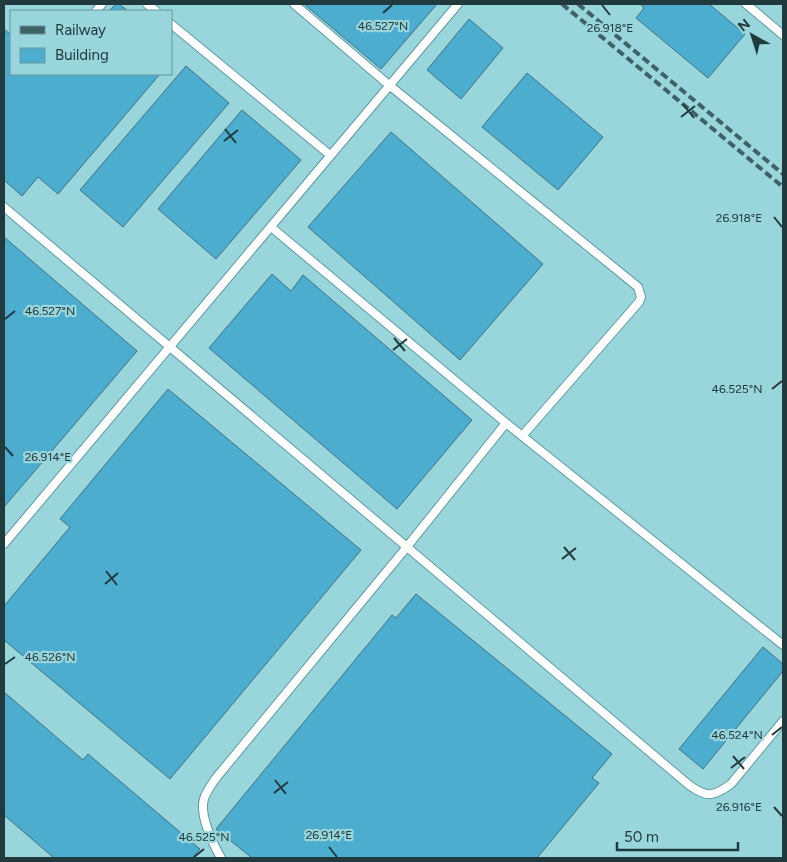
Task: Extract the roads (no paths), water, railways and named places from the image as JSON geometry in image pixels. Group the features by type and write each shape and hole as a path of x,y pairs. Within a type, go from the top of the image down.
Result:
{"lane":[{"path":"294,4 389,85 635,284 641,292 639,302 523,436"},
{"path":"4,544 458,4"},
{"path":"746,4 783,35"},
{"path":"172,25 330,156"},
{"path":"4,207 406,548 698,792 709,795 720,792 731,784 783,721"},
{"path":"271,227 506,423 783,645"},
{"path":"221,858 213,844 204,818 203,799 216,778 406,548 506,423"}],"railway":[{"path":"562,4 783,187"},
{"path":"578,4 783,174"}]}
